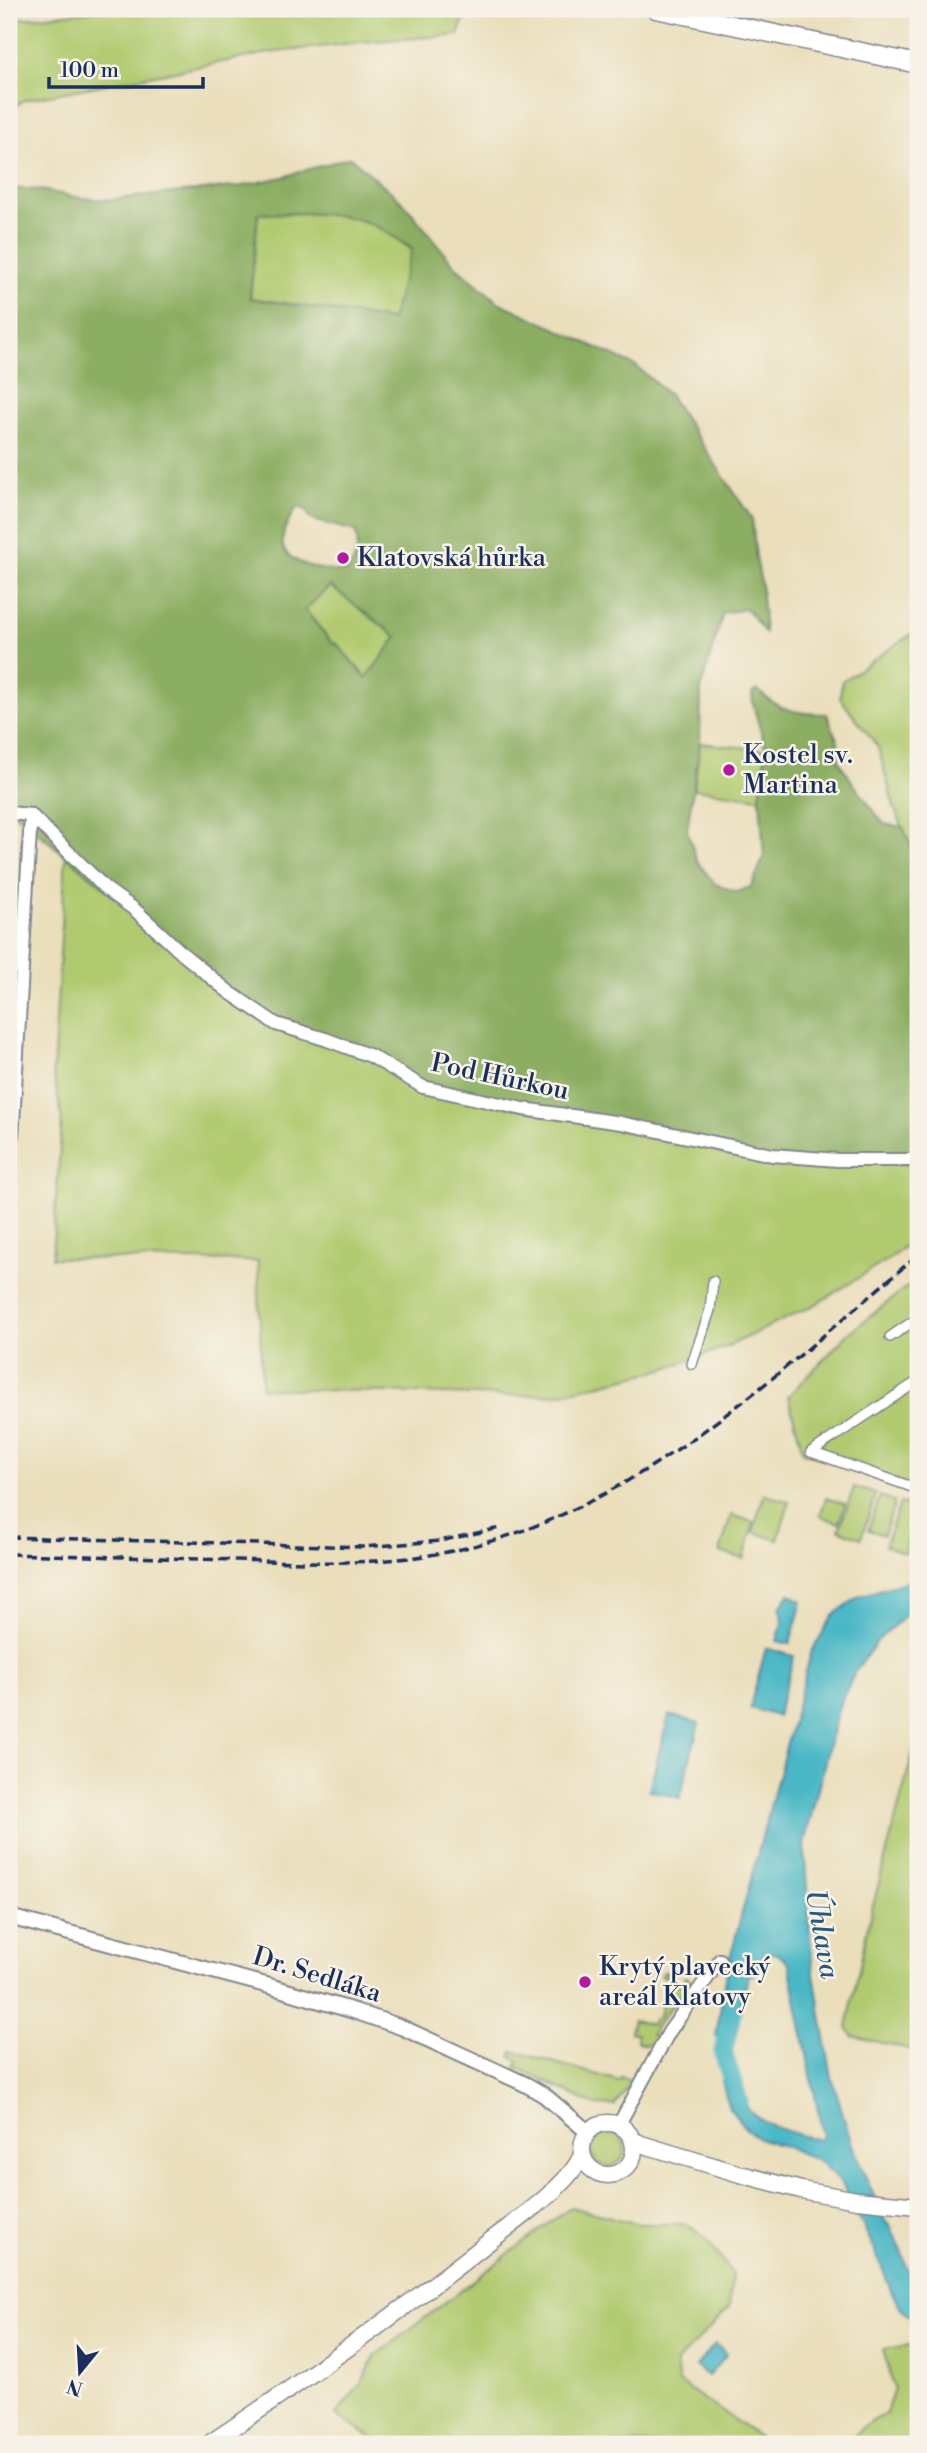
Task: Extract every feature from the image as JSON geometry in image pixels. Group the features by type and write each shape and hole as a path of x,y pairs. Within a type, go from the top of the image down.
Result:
{"main road":[{"path":"656,9 918,64"},
{"path":"542,2201 576,2166 588,2132 606,2123 618,2126 631,2139 641,2144 801,2190 857,2200 918,2206"},
{"path":"630,2163 634,2151 631,2139"},
{"path":"582,2154 587,2165 596,2173"},
{"path":"209,2444 373,2331 542,2201 586,2175 615,2174 641,2157 685,2157"}],"street":[{"path":"9,813 31,815 9,1190"},
{"name":"Pod Hůrkou","path":"31,815 106,889 134,909 229,992 276,1024 371,1056 423,1087 523,1109 621,1124 772,1155 838,1160 918,1160"},
{"path":"692,1364 710,1310 713,1281"},
{"path":"890,1337 918,1318"},
{"path":"916,1485 811,1452 918,1381"},
{"name":"Dr. Sedláka","path":"9,1917 266,1984 401,2027 525,2084 552,2101 588,2132"},
{"path":"618,2126 669,2032 720,1960"}],"green space":[{"path":"113,9 477,9 464,19 458,35 362,42 269,53 24,100 11,109 9,20"},
{"path":"350,157 403,202 454,265 498,302 636,366 669,395 752,519 765,633 747,609 723,613 701,688 700,743 687,830 697,861 715,884 736,892 751,887 764,857 760,798 766,750 752,693 758,690 773,703 790,710 827,714 838,742 839,761 884,824 903,827 918,862 918,1163 778,1160 718,1153 705,1144 431,1091 370,1058 274,1026 9,809 9,188 105,200 242,186","holes":["258,214 339,216 363,221 412,249 391,320 250,298","297,507 307,510 313,520 355,531 358,542 353,563 347,572 312,567 295,560 284,549 286,527","330,586 397,637 366,678 305,610"]},
{"path":"258,214 339,216 363,221 412,250 391,320 250,298"},
{"path":"330,586 398,637 366,678 336,643 333,645 305,610 306,606"},
{"path":"918,630 918,863 894,807 878,747 840,698 842,681"},
{"path":"700,743 766,750 760,798 694,789"},
{"path":"66,854 705,1144 718,1153 778,1160 918,1163 918,1235 889,1259 816,1304 726,1347 664,1369 558,1394 506,1396 262,1388 258,1261 52,1258 62,1118 53,1072"},
{"path":"918,1278 918,1489 860,1467 803,1452 788,1396 848,1334"},
{"path":"854,1487 876,1494 861,1538 839,1530"},
{"path":"764,1494 789,1502 778,1540 753,1532"},
{"path":"880,1496 895,1502 884,1535 868,1530"},
{"path":"826,1498 845,1504 839,1523 820,1516"},
{"path":"900,1503 918,1509 904,1553 885,1546"},
{"path":"731,1515 754,1522 744,1559 720,1552"},
{"path":"918,1733 918,2051 852,2036 847,2027 869,1921"},
{"path":"664,1972 673,1974 672,1982 683,1985 685,1977 693,1982 694,1987 692,1993 685,1988 651,2034 658,2039 653,2044 645,2045 637,2041 637,2034 630,2032 633,2020 652,2025 654,2019 658,2019 669,1978 661,1976"},
{"path":"513,2051 619,2081 621,2077 627,2079 630,2085 614,2106 594,2105 516,2067 519,2061 511,2057"},
{"path":"608,2132 620,2137 625,2149 620,2161 608,2166 596,2161 591,2149 596,2137"},
{"path":"570,2207 639,2224 684,2224 695,2229 709,2243 732,2273 729,2308 676,2363 679,2382 769,2444 381,2444 336,2415 362,2382 375,2356"},
{"path":"918,2344 918,2444 847,2444 863,2427 886,2413 894,2389 883,2349"}],"water":[{"path":"918,1578 918,1604 878,1640 855,1672 839,1706 804,1844 812,1963 832,2078 853,2148 885,2221 891,2227 918,2293 918,2323 902,2310 892,2293 874,2248 843,2185 820,2162 761,2139 747,2130 729,2108 722,2080 735,2075 746,2106 759,2119 819,2140 823,2136 789,1964 777,1954 767,1954 760,1961 754,1975 749,1975 730,2039 716,2036 726,1973 811,1653 833,1615 860,1596"},
{"path":"789,1594 802,1601 790,1644 777,1641 783,1620 780,1607"},
{"path":"766,1648 794,1656 777,1716 750,1708"},
{"path":"669,1715 699,1723 680,1798 649,1790"},
{"path":"715,2344 727,2354 708,2376 696,2366"}],"waterway":[{"path":"732,2013 723,2052 739,2102"}],"railway":[{"path":"9,1554 350,1562 417,1557 490,1541 559,1516 625,1483 687,1443 805,1351 918,1255"},
{"path":"9,1537 364,1547 440,1541 500,1528"}],"place":[{"name":"Klatovská hůrka","path":"343,558"},
{"name":"Kostel sv. Martina","path":"729,770"},
{"name":"Krytý plavecký areál Klatovy","path":"585,1982"}],"water label":[{"name":"Úhlava","path":"822,1934"}]}
